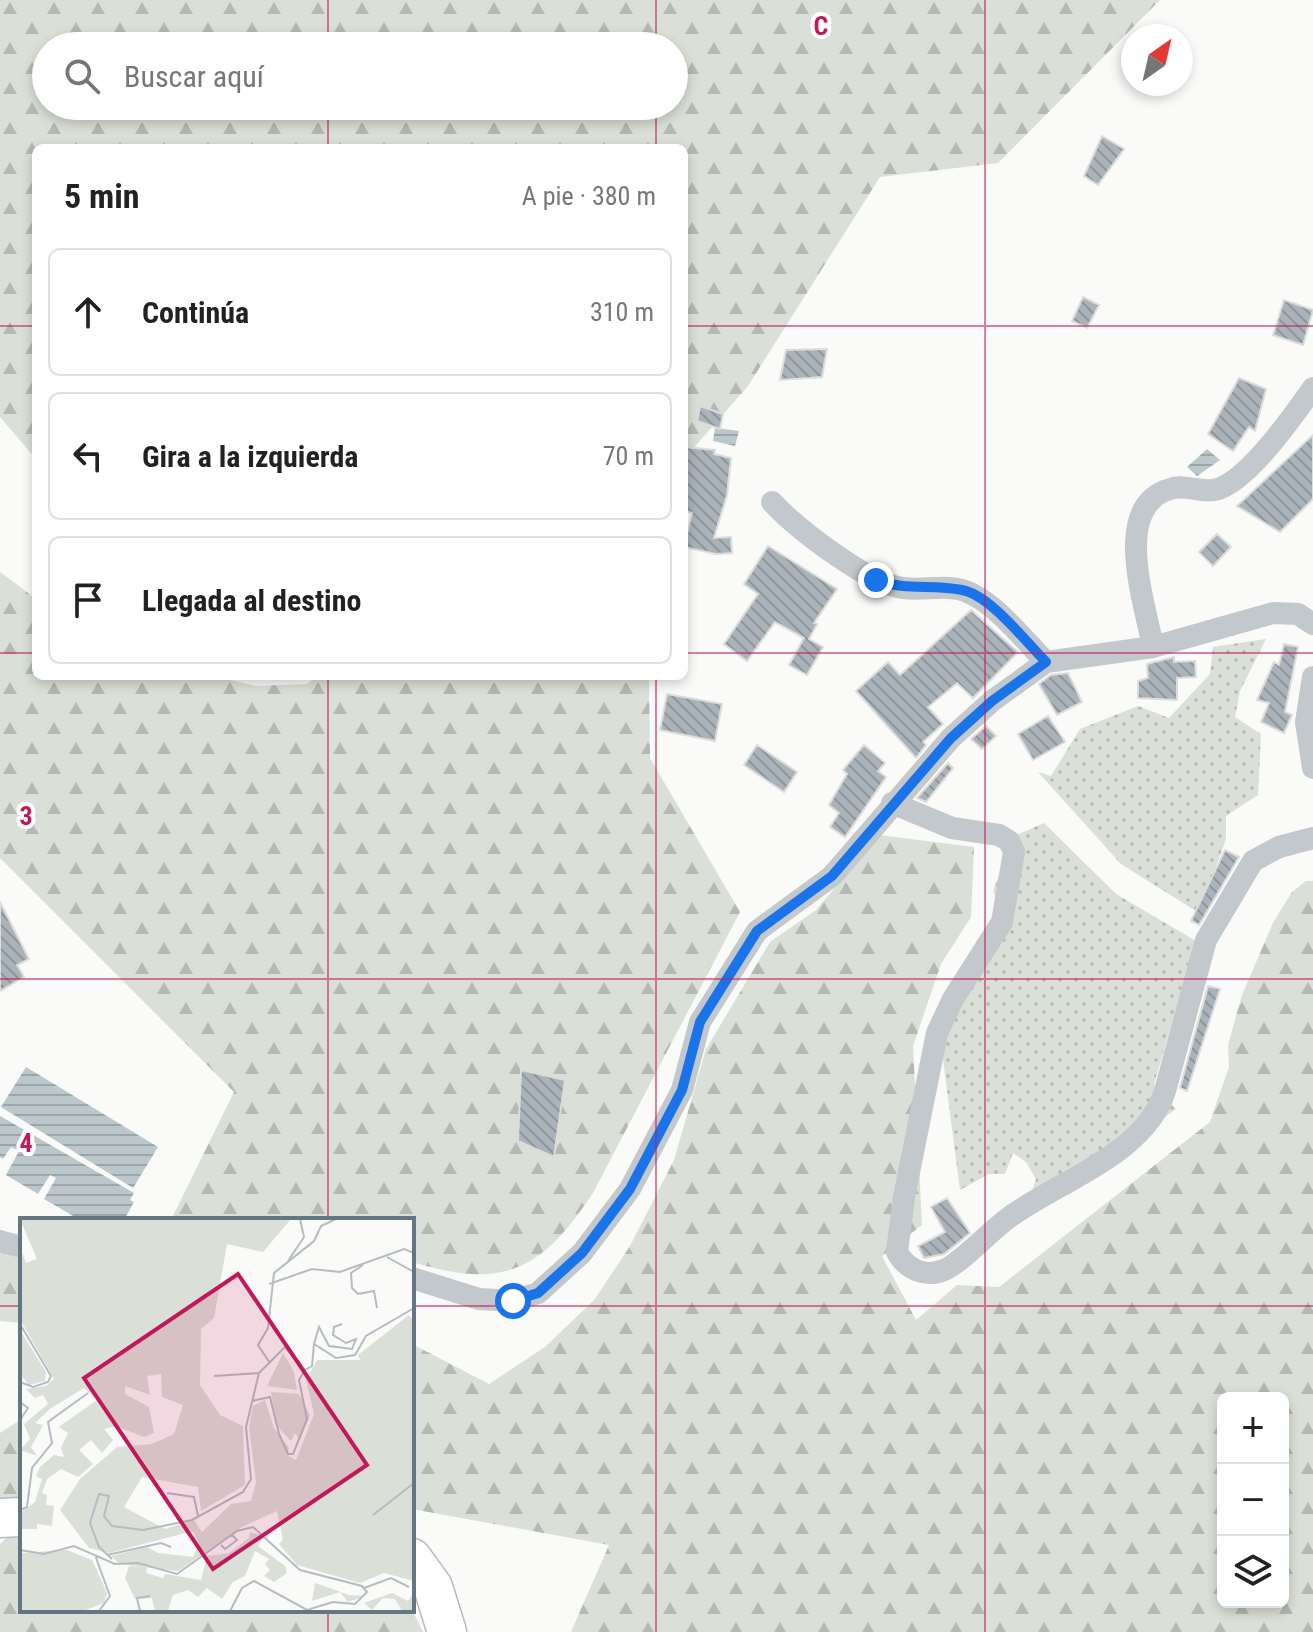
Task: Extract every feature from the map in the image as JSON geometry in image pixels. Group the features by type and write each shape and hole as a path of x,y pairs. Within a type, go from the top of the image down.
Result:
{"highway":[{"path":"0,1518 20,1517"},
{"path":"414,1561 433,1587 447,1632"}],"street":[{"path":"1153,647 1135,524 1146,504 1152,495 1174,487 1210,491 1225,487 1278,438 1313,388"},
{"path":"772,502 788,520 876,580 907,589 966,590 986,601 1046,662"},
{"path":"414,1279 479,1299 513,1301 538,1293 582,1253 630,1189 682,1090 700,1022 757,931 832,876 951,738 992,701 1046,662 1153,647 1273,613 1298,614 1313,624"},
{"path":"1313,677 1306,722 1313,768"},
{"path":"892,803 952,828 999,835 1009,841 1014,852 1002,922 953,999 937,1033 922,1104 897,1252 913,1269 927,1273 945,1270 1011,1216 1114,1152 1148,1125 1163,1100 1206,940 1253,861 1279,847 1313,838"},
{"path":"0,1241 20,1246"}],"green space":[{"path":"0,0 1160,0 1136,24 1121,24 1121,39 998,163 880,177 748,386 688,454 688,144 32,144 32,454 0,417"},
{"path":"0,572 32,596 32,680 230,680 256,686 307,684 312,680 649,680 650,758 740,912 593,1193 574,1220 556,1241 518,1267 496,1273 472,1274 414,1262 414,1218 172,1218 234,1092 0,858"},
{"path":"1266,639 1240,691 1235,717 1261,734 1258,795 1226,816 1226,839 1199,913 1121,864 1038,772 1051,776 1080,729 1138,706 1169,718 1210,674 1213,647"},
{"path":"1044,823 1116,894 1196,941 1154,1084 1176,1109 1022,1221 1036,1179 1026,1162 1013,1153 1005,1174 989,1174 960,1190 941,1044 1001,910 993,891 1014,836"},
{"path":"879,835 974,847 971,917 941,964 913,1046 922,1225 882,1256 916,1320 957,1285 999,1287 1210,1122 1229,1067 1228,1045 1242,995 1273,923 1292,892 1306,881 1313,881 1313,1632 571,1632 609,1545 414,1509 414,1345 489,1384 545,1347 595,1299 630,1246 674,1160 706,1049 770,942 816,910"},
{"path":"0,1251 20,1256 20,1323 0,1321"},
{"path":"20,1420 20,1505 0,1505 0,1433"},
{"path":"12,1533 20,1533 20,1612 413,1612 423,1632 0,1632 0,1544"}],"shaded area":[{"path":"715,428 739,431 735,446 713,441"},
{"path":"1207,449 1220,460 1197,476 1187,467"},
{"path":"26,1067 158,1147 133,1188 1,1107"},
{"path":"0,1116 134,1193 130,1200 134,1202 125,1218 77,1218 44,1199 56,1178 50,1175 38,1194 6,1175 19,1151 11,1147 3,1159 0,1157"}],"building":[{"path":"1102,136 1124,149 1098,185 1084,176"},
{"path":"1083,297 1099,305 1087,328 1072,321"},
{"path":"1284,300 1313,310 1303,345 1273,335"},
{"path":"827,349 822,377 780,380 786,350"},
{"path":"1239,378 1266,389 1255,431 1249,427 1233,451 1208,434"},
{"path":"700,406 723,414 720,429 697,421"},
{"path":"1313,435 1313,499 1280,532 1237,506"},
{"path":"688,447 715,450 714,454 731,458 727,495 714,538 731,537 732,553 716,554 688,548 692,513 688,512"},
{"path":"1217,534 1231,547 1213,566 1199,552"},
{"path":"768,546 837,589 814,623 817,624 809,639 823,647 807,675 789,665 804,638 775,622 747,661 724,644 758,594 744,584"},
{"path":"971,610 1018,652 973,698 957,683 928,707 943,724 923,742 926,745 916,758 856,691 888,662 900,675"},
{"path":"1284,644 1298,647 1285,712 1292,715 1284,733 1261,722 1269,703 1257,700 1274,662 1279,665"},
{"path":"1174,657 1174,662 1195,661 1196,677 1177,678 1177,700 1138,698 1138,681 1148,678 1147,664"},
{"path":"1068,673 1082,702 1057,715 1039,684 1051,675"},
{"path":"667,694 722,704 715,741 660,730"},
{"path":"1048,716 1065,742 1033,760 1018,734"},
{"path":"986,726 996,736 982,749 971,739"},
{"path":"757,745 797,772 784,792 744,765"},
{"path":"864,745 885,763 878,771 886,777 845,837 830,827 839,813 829,805 847,774 843,770"},
{"path":"948,763 953,768 926,802 917,798"},
{"path":"1225,850 1239,857 1199,925 1191,921"},
{"path":"0,902 29,959 17,965 24,977 0,991"},
{"path":"1208,986 1220,989 1187,1091 1180,1088"},
{"path":"521,1070 565,1080 554,1157 518,1141"},
{"path":"947,1198 970,1233 944,1254 924,1258 918,1246 945,1232 931,1207"}],"route":[{"path":"513,1301 538,1293 556,1278 582,1253 630,1189 682,1090 700,1022 727,974 757,931 832,876 951,738 992,701 1046,662 986,601 966,590 937,587 907,589 876,580"}]}
